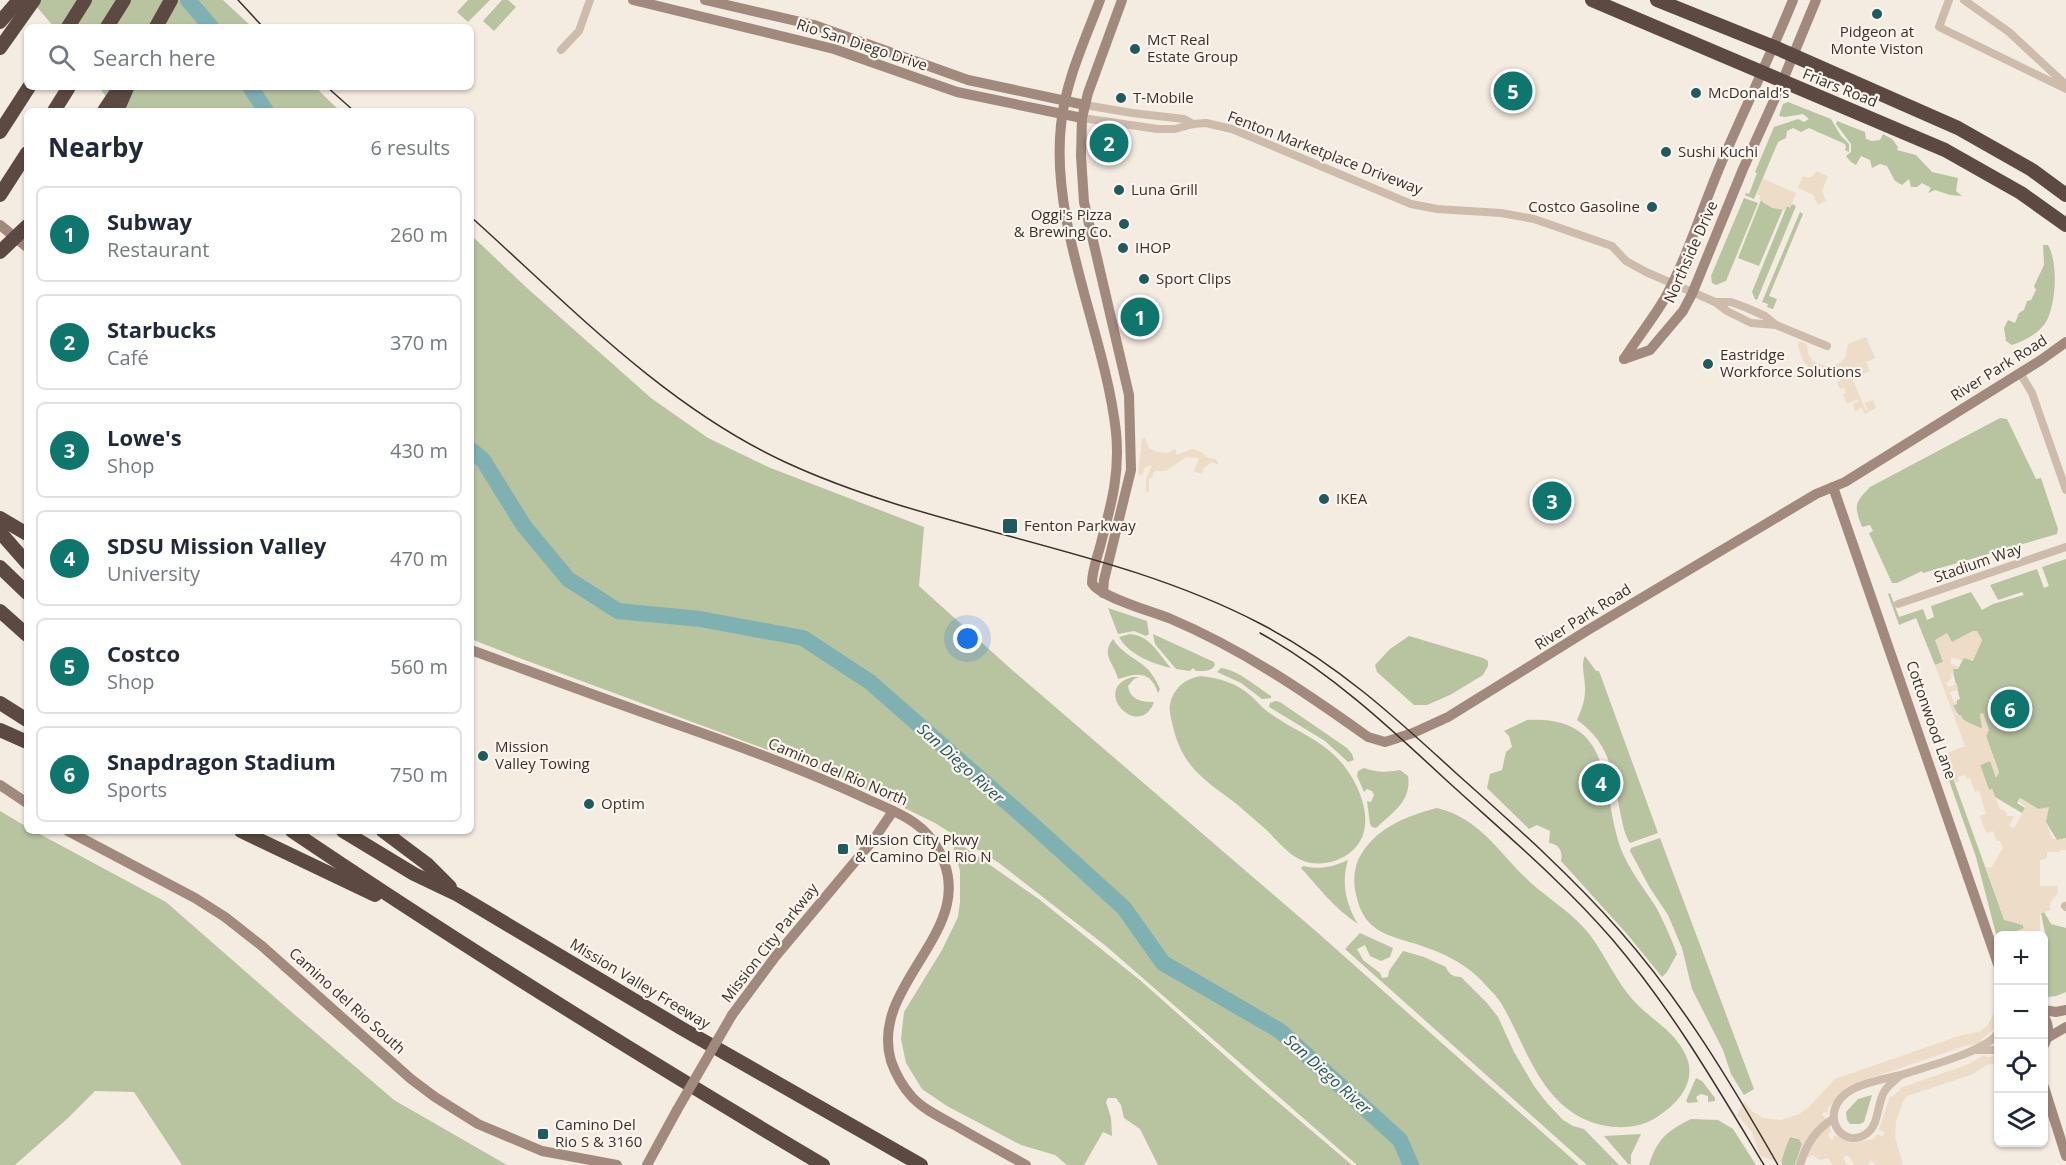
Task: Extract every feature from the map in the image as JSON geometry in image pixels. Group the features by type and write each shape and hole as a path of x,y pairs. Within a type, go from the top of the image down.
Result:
{"highway":[{"path":"0,22 19,0"},
{"path":"0,48 34,0"},
{"path":"70,24 85,0"},
{"path":"109,24 124,0"},
{"path":"158,24 171,0"},
{"name":"Friars Road","path":"1592,0 1946,150 2020,193 2066,225"},
{"name":"Friars Road","path":"1657,0 1774,47 1958,128 2032,170 2066,195"},
{"path":"0,132 27,90"},
{"path":"56,108 67,90"},
{"path":"106,108 118,90"},
{"path":"118,108 126,90"},
{"path":"0,195 24,158"},
{"path":"0,252 24,229"},
{"path":"0,518 24,532"},
{"path":"0,532 24,560"},
{"path":"0,567 24,589"},
{"path":"0,611 24,632"},
{"path":"0,703 24,718"},
{"path":"0,730 24,741"},
{"path":"246,834 415,914"},
{"path":"296,834 415,914 697,1090 823,1165"},
{"name":"Mission Valley Freeway","path":"348,834 414,874 458,895 681,1028 921,1165"},
{"path":"388,834 427,864 458,895"}],"street":[{"path":"561,50 579,31 590,0"},
{"name":"Rio San Diego Drive","path":"633,0 834,49 957,92 1082,118"},
{"name":"Rio San Diego Drive","path":"705,0 814,25 968,80 1085,105"},
{"path":"1100,0 1069,85 1061,124 1060,154 1066,215 1110,395 1116,432 1118,469 1115,492 1092,579 1094,587 1102,593 1131,470 1129,395 1084,202 1081,156 1082,118 1122,0"},
{"name":"Northside Drive","path":"1793,0 1763,73 1722,160 1672,284 1648,326 1637,337 1624,358 1650,350 1683,311 1816,0"},
{"path":"1949,0 1939,27 2066,89"},
{"path":"1964,0 2009,32 2066,84"},
{"path":"808,42 814,25"},
{"name":"Fenton Marketplace Driveway","path":"1085,105 1184,119 1193,124"},
{"name":"Fenton Marketplace Driveway","path":"1082,118 1158,129 1175,129 1206,123 1232,129 1411,204 1456,212 1501,213 1534,219 1611,246 1626,261 1692,294 1715,302 1751,323 1776,326 1827,346"},
{"path":"0,225 24,245"},
{"name":"River Park Road","path":"1102,593 1173,620 1248,657 1308,694 1368,737 1386,742 1448,717 1588,630 1816,494 1845,482 2066,342"},
{"path":"2020,373 2032,393 2066,490"},
{"name":"Cottonwood Lane","path":"1833,487 1994,952"},
{"path":"1108,517 1114,540"},
{"name":"Stadium Way","path":"1898,604 2066,547"},
{"name":"Camino del Rio North","path":"474,651 766,756 893,811 912,820 923,830 933,841 947,867 949,880 945,915 891,1015 888,1046 894,1069 905,1089 920,1105 1026,1165"},
{"path":"0,785 24,801"},
{"name":"Mission City Parkway","path":"646,1165 732,1015 775,957 874,839 893,811"},
{"name":"Camino del Rio South","path":"74,834 195,898 225,917 262,946 411,1079 469,1119 542,1151 617,1165"},
{"path":"2048,1011 2066,1010"},
{"path":"2048,1040 2066,1027"},
{"path":"1901,1075 1885,1091 1869,1133 1859,1138 1848,1137 1835,1126 1834,1108 1851,1090 1975,1050 1994,1038"},
{"path":"1975,1050 1994,1050"},
{"path":"2044,1093 2066,1156"},
{"path":"1800,1165 1805,1150 1817,1130 1833,1119"}],"green space":[{"path":"31,0 223,0 249,24 51,24"},
{"path":"468,0 490,0 468,22 457,12"},
{"path":"502,0 508,0 516,7 494,31 483,21"},
{"path":"101,90 318,90 337,108 114,108"},
{"path":"1788,102 1831,119 1841,136 1849,144 1849,152 1845,150 1845,144 1809,128 1801,132 1793,128 1787,131 1786,138 1778,142 1754,199 1745,195 1749,194 1757,173 1755,172 1774,127 1798,119 1804,122 1809,119 1803,114 1779,116 1783,104"},
{"path":"1837,121 1865,132 1866,139 1872,141 1880,140 1883,134 1892,139 1898,147 1897,150 1916,155 1932,172 1958,178 1956,191 1962,196 1935,190 1928,193 1931,188 1922,183 1917,187 1911,187 1909,179 1902,185 1895,181 1887,166 1880,164 1872,168 1870,160 1861,156 1856,165 1851,162 1846,156 1851,152 1851,144 1836,124"},
{"path":"1744,198 1758,203 1726,281 1716,285 1712,283 1711,276"},
{"path":"1761,200 1765,204 1783,209 1759,266 1738,258"},
{"path":"1792,204 1796,206 1757,300 1752,292 1787,206 1790,207"},
{"path":"1800,212 1803,214 1769,296 1777,299 1773,309 1762,302"},
{"path":"474,238 651,398 708,438 768,467 924,527 919,586 1011,669 1318,933 1579,1165 1357,1165 1106,946 999,863 935,823 841,777 474,640"},
{"path":"2043,245 2048,245 2055,271 2051,310 2038,331 2012,345 2006,341 2004,328 2008,320 2015,323 2019,313 2024,310 2027,301 2031,300 2036,290 2034,286 2044,265"},
{"path":"2000,418 2007,419 2036,479 2041,478 2058,529 2057,534 1923,573 1922,571 1897,583 1892,583 1869,533 1873,531 1870,525 1862,527 1857,509 1858,501 1870,487"},
{"path":"2066,559 2066,838 2057,840 2038,809 2020,798 2017,803 2025,808 2022,813 1995,797 1992,789 1989,790 1980,765 1990,761 1999,772 1986,736 1983,714 1980,714 1983,729 1965,720 1953,705 1957,704 1957,700 1960,699 1952,669 1958,669 1964,657 1973,660 1982,640 1976,631 1951,643 1943,662 1935,665 1916,618 1899,625 1888,594 1890,593 1899,617 1923,609 1927,620 1934,617 1931,606 1971,592 1982,610 1993,604 2024,595 2022,592 1998,600 1990,585 2037,569 2044,588 2049,586 2042,567"},
{"path":"1108,608 1147,621 1149,634 1146,636 1134,631 1118,634"},
{"path":"1130,634 1149,642 1171,668 1149,661 1128,648 1119,637"},
{"path":"1153,634 1214,662 1215,665 1204,671 1196,671 1193,668 1190,671 1176,669 1155,644"},
{"path":"1409,636 1483,658 1488,661 1488,666 1483,675 1450,695 1427,705 1414,705 1377,672 1375,665 1390,649"},
{"path":"1113,639 1123,651 1151,673 1160,689 1158,693 1151,680 1141,675 1118,679 1108,655 1109,645"},
{"path":"1585,656 1596,671 1599,671 1658,833 1630,843 1624,830 1610,763 1605,751 1589,730 1577,720 1585,695 1583,664"},
{"path":"1221,668 1241,675 1271,698 1262,699 1241,683 1217,672"},
{"path":"1201,676 1234,684 1268,712 1322,745 1339,760 1355,782 1365,811 1363,836 1350,853 1320,864 1299,859 1238,805 1202,777 1187,761 1177,740 1171,717 1171,700 1179,687"},
{"path":"1133,677 1139,677 1128,686 1131,694 1141,701 1154,702 1147,713 1138,717 1129,715 1121,709 1116,700 1116,691 1121,683"},
{"path":"1280,702 1347,748 1354,760 1348,762 1325,741 1269,707 1270,703"},
{"path":"1527,720 1557,722 1579,731 1593,746 1601,765 1616,834 1624,856 1656,907 1677,954 1662,977 1627,934 1561,861 1560,849 1549,843 1550,831 1537,825 1529,829 1487,788 1490,774 1502,770 1506,752 1512,747 1509,736 1504,731"},
{"path":"1364,768 1382,772 1400,770 1408,776 1407,793 1404,799 1394,812 1376,828 1370,824 1367,801 1371,802 1374,795 1367,789 1364,792 1357,776 1358,771"},
{"path":"1950,770 2004,919 2023,925 2024,929 1995,931 1976,857 1946,772"},
{"path":"1437,808 1453,813 1478,829 1531,883 1577,920 1590,935 1633,1000 1672,1035 1684,1051 1688,1061 1689,1079 1677,1101 1664,1112 1640,1125 1612,1127 1586,1120 1570,1110 1545,1084 1501,1003 1477,976 1446,956 1384,933 1367,920 1360,909 1354,881 1358,860 1364,849 1381,832 1392,825"},
{"path":"0,811 24,825 24,834 40,834 166,902 394,1100 507,1165 182,1165 134,1092 95,1091 15,1165 0,1165"},
{"path":"947,835 1040,900 1141,981 1352,1165 1158,1165 1140,1129 1124,1118 1121,1105 1116,1098 1108,1098 1106,1102 1111,1118 1112,1136 1103,1132 1084,1165 1067,1165 1055,1155 1021,1145 947,1106 922,1089 906,1063 901,1039 904,1012 942,950 958,917 960,871 953,846"},
{"path":"1660,838 1754,1089 1744,1095 1731,1074 1723,1050 1692,989 1682,948 1668,915 1630,851 1631,848"},
{"path":"1348,860 1345,877 1346,893 1350,909 1358,924 1335,905 1301,868 1303,866 1326,867"},
{"path":"2044,912 2051,924 2066,928 2066,992 2056,996 2048,997 2048,931 2045,931 2041,913"},
{"path":"1360,933 1393,948 1390,957 1381,961 1370,956 1365,945 1357,949 1363,960 1380,973 1382,978 1388,977 1389,971 1403,951 1424,957 1446,967 1452,975 1461,977 1498,1017 1514,1052 1547,1103 1563,1120 1584,1129 1619,1165 1587,1165 1345,949"},
{"path":"1696,1078 1702,1081 1715,1101 1708,1102 1708,1096 1701,1094 1696,1097 1698,1102 1688,1103 1686,1101"},
{"path":"1872,1095 1864,1122 1850,1124 1846,1112 1858,1099"},
{"path":"1691,1119 1718,1120 1733,1129 1756,1165 1649,1165 1659,1142 1675,1128"},
{"path":"1641,1134 1631,1155 1631,1164 1628,1164 1604,1136"},
{"path":"1790,1137 1799,1139 1802,1144 1795,1165 1782,1165 1781,1158"}],"shaded area":[{"path":"1816,171 1828,176 1822,191 1826,201 1818,205 1813,195 1798,188 1803,176 1808,178"},
{"path":"1763,179 1796,193 1790,208 1787,206 1785,210 1772,208 1759,199 1761,196 1757,194"},
{"path":"1866,337 1875,358 1866,362 1870,371 1852,378 1866,411 1868,410 1865,403 1873,400 1876,408 1865,414 1862,408 1855,411 1853,404 1859,402 1858,399 1847,404 1843,394 1846,393 1844,388 1840,389 1837,382 1840,380 1838,374 1821,375 1810,369 1803,361 1798,346 1799,341 1807,344 1808,354 1814,362 1829,367 1840,363 1845,358 1848,344"},
{"path":"1145,438 1149,448 1157,452 1168,453 1175,449 1177,455 1192,449 1208,458 1216,459 1219,465 1212,462 1204,468 1201,474 1194,471 1199,458 1186,457 1166,471 1154,471 1152,478 1149,478 1149,492 1146,492 1146,479 1151,465 1145,467 1142,475 1138,474 1142,439"},
{"path":"1973,631 1977,631 1982,640 1973,661 1964,658 1962,661 1951,657 1951,664 1959,667 1953,669 1954,673 1950,674 1952,678 1946,683 1948,687 1957,684 1958,689 1950,692 1954,703 1957,700 1957,704 1953,705 1957,715 1961,715 1963,720 1982,729 1980,714 1983,713 1989,730 1986,736 1999,773 1996,778 1990,761 1980,765 1989,790 1992,789 2000,809 2005,811 2007,816 2014,816 2009,826 2014,828 2026,807 2018,801 2020,798 2038,809 2049,807 2046,822 2052,838 2057,840 2066,838 2066,850 2047,852 2047,858 2040,860 2040,886 2057,886 2058,893 2050,903 2050,910 2040,914 2040,931 2016,931 2024,928 2023,925 2004,920 1986,867 1991,868 2003,848 1993,831 1986,833 1980,816 1986,814 1979,791 1975,792 1970,778 1967,779 1965,775 1958,777 1959,781 1955,783 1947,753 1965,746 1935,665 1943,662 1935,640 1947,633 1952,642"},
{"path":"1994,1012 1994,1028 1981,1040 1982,1043 1965,1046 1848,1086 1828,1108 1827,1114 1823,1113 1831,1131 1828,1134 1831,1140 1834,1135 1854,1143 1873,1139 1878,1134 1882,1137 1885,1132 1879,1130 1890,1096 1892,1097 1900,1088 1969,1064 1984,1055 1994,1056 1994,1064 1986,1065 1973,1074 1907,1096 1896,1121 1895,1137 1903,1165 1876,1165 1871,1160 1868,1165 1854,1165 1847,1155 1843,1158 1847,1165 1833,1165 1828,1158 1819,1160 1813,1155 1806,1158 1804,1165 1795,1165 1802,1144 1795,1137 1790,1137 1788,1140 1781,1163 1760,1156 1752,1132 1737,1115 1744,1102 1753,1112 1763,1118 1781,1120 1799,1114 1808,1108 1835,1079 1962,1035 1979,1032 1987,1026"}],"waterway":[{"name":"San Diego River","path":"188,0 208,24"},
{"name":"San Diego River","path":"252,90 264,108"},
{"name":"San Diego River","path":"474,452 483,460 524,526 568,579 618,611 700,619 803,638 870,682 1124,908 1163,963 1280,1031 1400,1140 1411,1165"}],"tram line":[{"path":"238,0 260,24"},
{"path":"330,90 351,108"},
{"path":"474,220 619,352 658,383 741,439 785,462 843,486 902,506 1144,575 1202,597 1287,638 1339,673 1411,732 1520,831 1561,869 1619,930 1685,1014 1724,1073 1778,1165"},
{"path":"1260,633 1286,648 1357,700 1531,857 1593,918 1634,965 1674,1020 1764,1165"}],"place":[{"name":"Pidgeon at Monte Viston","path":"1877,14"},
{"name":"McT Real Estate Group","path":"1135,49"},
{"name":"Costco","path":"1513,91"},
{"name":"McDonald's","path":"1696,93"},
{"name":"T-Mobile","path":"1121,98"},
{"name":"Starbucks","path":"1109,143"},
{"name":"Sushi Kuchi","path":"1666,152"},
{"name":"Luna Grill","path":"1119,190"},
{"name":"Costco Gasoline","path":"1652,207"},
{"name":"Oggi's Pizza & Brewing Co.","path":"1124,224"},
{"name":"IHOP","path":"1123,248"},
{"name":"Sport Clips","path":"1144,279"},
{"name":"Subway","path":"1140,317"},
{"name":"Eastridge Workforce Solutions","path":"1708,364"},
{"name":"IKEA","path":"1324,499"},
{"name":"Lowe's","path":"1552,501"},
{"name":"Fenton Parkway","path":"1010,526"},
{"name":"Snapdragon Stadium","path":"2010,709"},
{"name":"Mission Valley Towing","path":"483,756"},
{"name":"SDSU Mission Valley","path":"1601,783"},
{"name":"Optim","path":"589,804"},
{"name":"Mission City Pkwy & Camino Del Rio N","path":"843,849"},
{"name":"Camino Del Rio S & 3160","path":"543,1134"}]}
